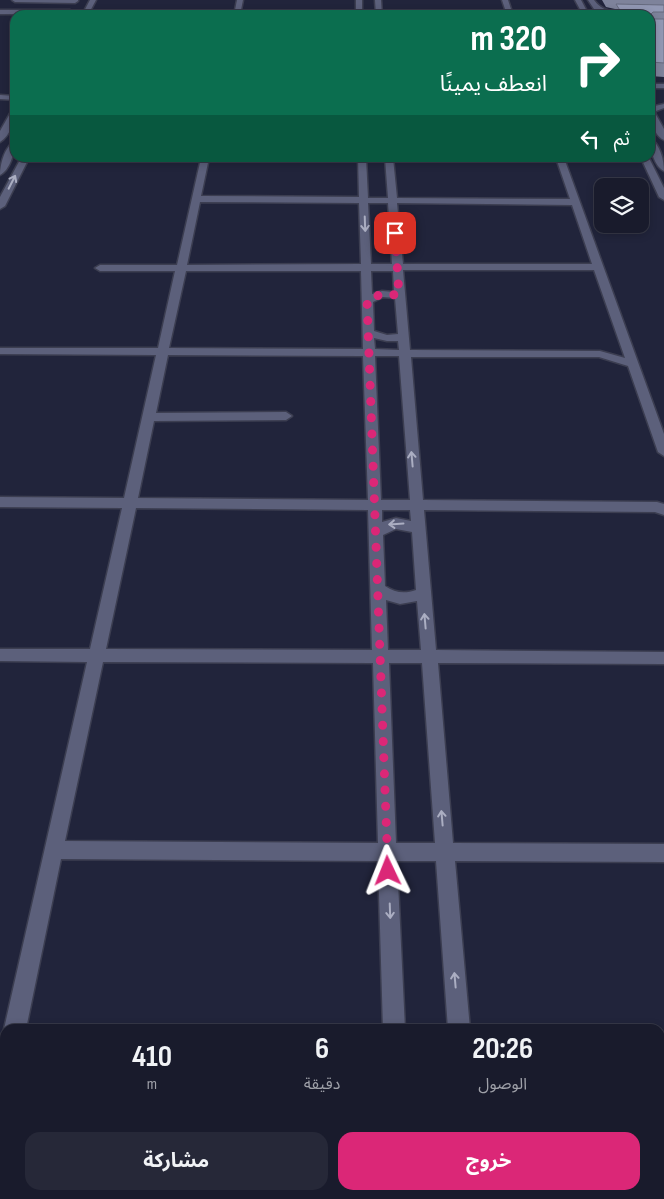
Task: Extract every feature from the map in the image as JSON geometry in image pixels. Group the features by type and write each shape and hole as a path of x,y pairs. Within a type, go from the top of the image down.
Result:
{"street":[{"path":"15,0 75,1"},
{"path":"655,120 664,137"},
{"path":"0,139 10,121"},
{"path":"655,150 664,168"},
{"path":"0,172 10,153"},
{"path":"0,206 22,162"},
{"path":"16,1024 204,162"},
{"path":"362,162 394,1024"},
{"path":"389,162 459,1024"},
{"path":"561,162 626,340 664,452"},
{"path":"647,162 664,197"},
{"path":"196,199 576,202"},
{"path":"100,268 599,267"},
{"path":"367,300 382,294 399,295"},
{"path":"368,333 387,338 402,337"},
{"path":"600,354 615,349 626,340"},
{"path":"0,351 600,354 633,364"},
{"path":"148,417 286,416"},
{"path":"0,502 662,506"},
{"path":"376,533 386,525 394,523 407,524 418,529"},
{"path":"378,589 389,596 402,598 410,598 423,592"},
{"path":"0,655 664,658"},
{"path":"53,850 664,852"}],"building":[{"path":"616,4 664,5 664,12 655,12 655,10 620,10"},
{"path":"655,19 664,19 664,63 655,62"}],"route":[{"path":"388,871 367,300 382,294 399,295 395,233"}]}
